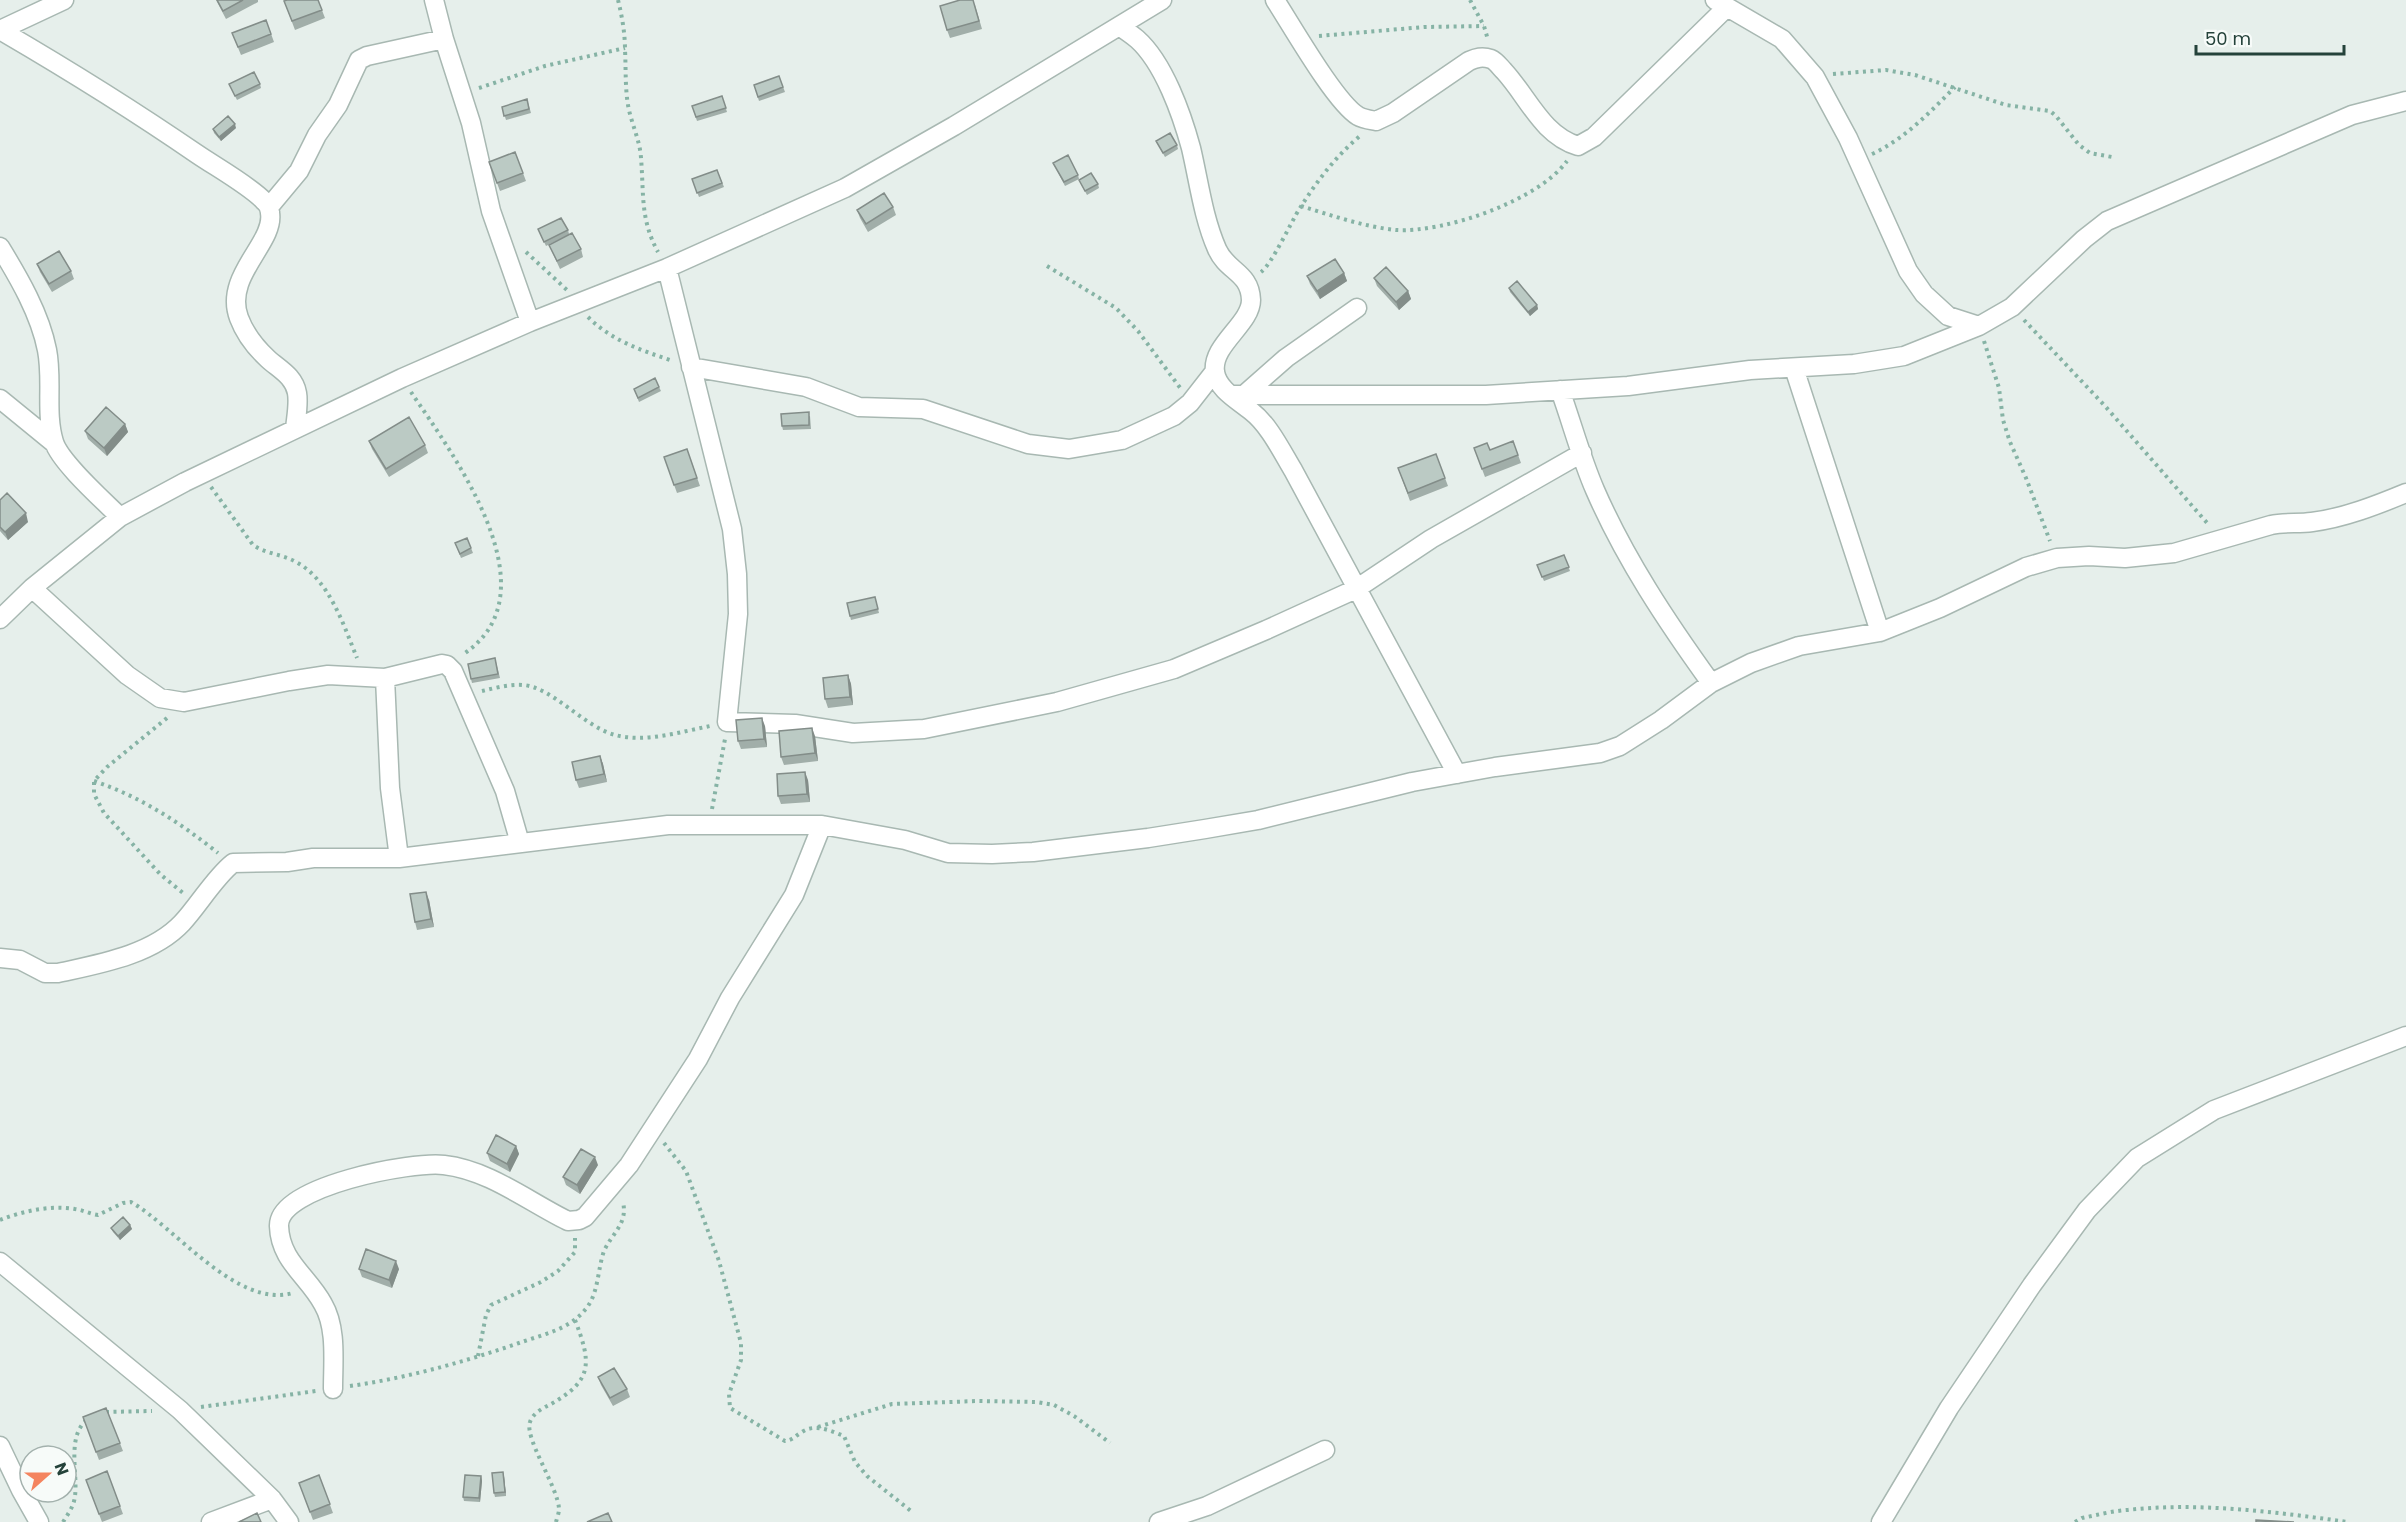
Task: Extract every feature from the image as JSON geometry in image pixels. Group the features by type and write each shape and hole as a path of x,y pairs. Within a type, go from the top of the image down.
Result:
{"street":[{"path":"64,0 0,30 77,74 264,200 269,207 271,215 269,227 247,266 236,300 239,317 249,338 268,359 284,371 297,392 295,429"},
{"path":"434,0 471,123 483,185 530,322"},
{"path":"0,619 33,588 120,517 202,474 402,378 530,322 667,268 845,188 954,126 1162,0"},
{"path":"1275,0 1323,75 1359,117 1376,121 1393,113 1469,61 1479,57 1493,59 1508,75 1542,121 1564,141 1578,146 1594,137 1721,3 1782,39 1815,77 1858,160 1908,271 1924,294 1948,316 1979,326"},
{"path":"691,367 806,387 859,407 923,409 1028,444 1070,449 1122,440 1174,416 1190,403 1215,371 1227,338 1241,322 1251,304 1250,287 1244,277 1230,267 1218,252 1209,228 1191,148 1180,113 1166,81 1138,40 1119,26"},
{"path":"269,207 299,171 317,135 338,105 359,60 367,56 444,39"},
{"path":"1237,395 1486,396 1628,386 1750,370 1854,364 1904,356 1979,326 2012,307 2076,246 2107,222 2352,115 2406,101"},
{"path":"0,247 17,275 47,351 54,443"},
{"path":"667,268 732,530 737,574 738,614 727,722 795,724 854,733 924,729 1057,702 1174,669 1356,589 1431,539 1582,453"},
{"path":"1237,395 1357,308"},
{"path":"1794,368 1880,632"},
{"path":"1215,371 1221,387 1237,395 1254,412 1293,470 1458,774"},
{"path":"1560,390 1595,489 1630,559 1669,624 1711,683"},
{"path":"0,399 54,443 82,478 120,517"},
{"path":"0,958 20,960 45,973 58,973 135,952 160,940 179,926 233,863 287,862 313,858 399,858 668,825 822,825 905,840 948,853 992,855 1148,838 1258,820 1412,782 1496,767 1600,753 1620,746 1711,683 1751,663 1799,646 1880,632 1940,608 2026,567 2057,558 2088,556 2125,558 2174,553 2271,525 2311,522 2342,516 2406,493"},
{"path":"33,588 127,675 160,698 184,702 328,675 385,678 442,664 447,665 453,671 505,791 520,843"},
{"path":"385,678 390,788 399,858"},
{"path":"333,1389 333,1340 330,1320 323,1304 289,1262 280,1238 278,1223 283,1213 296,1201 319,1189 365,1175 412,1165 444,1165 472,1172 503,1185 568,1221 585,1217 615,1182 645,1141 654,1122 698,1059 730,998 794,895 822,825"},
{"path":"1881,1522 1949,1408 2032,1285 2087,1210 2136,1158 2214,1110 2406,1035"},
{"path":"0,1262 180,1410 272,1499 289,1522"},
{"path":"0,1446 39,1522"},
{"path":"1159,1522 1208,1506 1325,1450"},
{"path":"211,1522 272,1499"}],"path":[{"path":"618,0 626,48 625,81 628,108 639,140 643,210 649,234 667,268"},
{"path":"1470,0 1484,26 1493,59"},
{"path":"1300,38 1402,29 1484,26"},
{"path":"463,94 545,66 626,48"},
{"path":"1815,77 1886,70 1915,75 2006,105 2050,111 2079,145 2090,153 2112,157"},
{"path":"1858,160 1891,145 1955,87"},
{"path":"1244,277 1257,275 1270,262 1301,206 1333,163 1376,121"},
{"path":"1301,206 1332,216 1396,230 1438,227 1477,216 1518,198 1545,182 1564,165 1578,146"},
{"path":"498,233 558,280 600,330 615,339 691,367"},
{"path":"1047,266 1116,308 1157,355 1190,403"},
{"path":"2012,307 2105,406 2223,540"},
{"path":"1979,326 1999,388 2003,420 2010,442 2057,558"},
{"path":"402,378 459,462 476,495 492,533 500,577 499,607 492,626 479,644 447,665"},
{"path":"202,474 253,545 261,551 296,561 315,578 342,618 358,660 361,677"},
{"path":"464,695 507,685 525,685 544,691 576,714 614,735 640,738 727,722 710,826"},
{"path":"184,702 134,747 107,767 93,782 94,794 104,813 161,875 198,905"},
{"path":"93,782 137,798 162,811 233,863"},
{"path":"654,1122 662,1140 686,1172 719,1261 741,1343 741,1360 729,1394 730,1408 785,1441 791,1440 807,1429 817,1428 892,1404 978,1401 1037,1402 1054,1405 1074,1416 1110,1443"},
{"path":"99,1413 124,1410 180,1410 384,1381 478,1356 556,1330 575,1320 586,1309 594,1294 604,1251 624,1221 624,1208 615,1182"},
{"path":"0,1220 18,1213 48,1209 78,1209 98,1215 123,1203 131,1202 191,1251 253,1291 271,1295 289,1294 311,1288"},
{"path":"478,1356 486,1315 491,1305 541,1282 558,1271 575,1252 575,1238 568,1221"},
{"path":"556,1522 559,1508 551,1482 529,1431 530,1421 538,1412 573,1389 582,1377 587,1362 586,1348 575,1320"},
{"path":"63,1522 75,1498 76,1441 79,1429 93,1415"},
{"path":"817,1428 844,1436 850,1454 861,1469 883,1490 911,1511"},
{"path":"2075,1522 2082,1518 2128,1510 2196,1508 2348,1522"}],"building":[{"path":"217,0 243,0 223,11"},
{"path":"318,0 322,10 292,21 284,1"},
{"path":"960,0 973,0 979,21 947,30 940,6"},
{"path":"266,20 271,34 238,47 232,33"},
{"path":"254,72 260,84 235,96 229,84"},
{"path":"779,76 783,87 758,97 754,85"},
{"path":"722,96 726,108 696,117 692,106"},
{"path":"527,99 529,109 504,116 502,107"},
{"path":"228,116 235,124 219,137 213,129"},
{"path":"1170,133 1177,145 1163,153 1156,141"},
{"path":"515,152 523,173 497,183 489,162"},
{"path":"1068,155 1078,175 1064,182 1053,163"},
{"path":"717,170 722,183 697,193 692,179"},
{"path":"1091,173 1098,184 1085,191 1079,180"},
{"path":"884,193 893,207 866,224 857,210"},
{"path":"561,218 568,230 544,242 538,229"},
{"path":"572,233 581,249 557,261 549,245"},
{"path":"59,251 71,271 49,284 37,264"},
{"path":"1335,259 1344,273 1317,291 1307,276"},
{"path":"1386,267 1408,291 1396,302 1374,278"},
{"path":"1517,281 1537,305 1528,312 1509,288"},
{"path":"655,378 659,387 638,398 634,389"},
{"path":"106,407 125,424 104,448 85,431"},
{"path":"809,412 809,425 782,426 781,414"},
{"path":"409,417 425,445 386,469 369,441"},
{"path":"1513,441 1518,455 1482,469 1474,448 1487,443 1490,450"},
{"path":"687,449 697,478 674,485 664,457"},
{"path":"1436,454 1445,478 1408,493 1398,468"},
{"path":"7,493 26,513 5,532 0,527 0,500"},
{"path":"467,538 471,548 460,554 455,543"},
{"path":"1564,555 1569,567 1542,577 1537,565"},
{"path":"875,597 878,609 850,616 847,603"},
{"path":"495,658 498,674 471,679 468,664"},
{"path":"848,675 850,697 825,699 823,678"},
{"path":"762,718 764,739 738,741 736,720"},
{"path":"812,728 815,753 781,757 779,731"},
{"path":"600,756 604,774 576,780 572,762"},
{"path":"805,772 807,794 778,796 777,774"},
{"path":"426,892 431,919 415,922 410,894"},
{"path":"496,1135 516,1146 507,1164 487,1153"},
{"path":"581,1149 595,1157 577,1185 563,1177"},
{"path":"123,1217 130,1225 118,1236 111,1228"},
{"path":"366,1249 396,1261 389,1280 359,1269"},
{"path":"614,1368 627,1389 610,1398 598,1377"},
{"path":"106,1408 120,1443 96,1452 83,1417"},
{"path":"107,1471 120,1506 99,1514 86,1480"},
{"path":"503,1472 505,1492 494,1493 492,1473"},
{"path":"319,1475 330,1504 310,1512 299,1483"},
{"path":"465,1475 481,1476 479,1498 463,1497"},
{"path":"257,1513 261,1522 239,1522"},
{"path":"608,1513 612,1522 587,1522"},
{"path":"2256,1520 2294,1522 2256,1522"}]}
